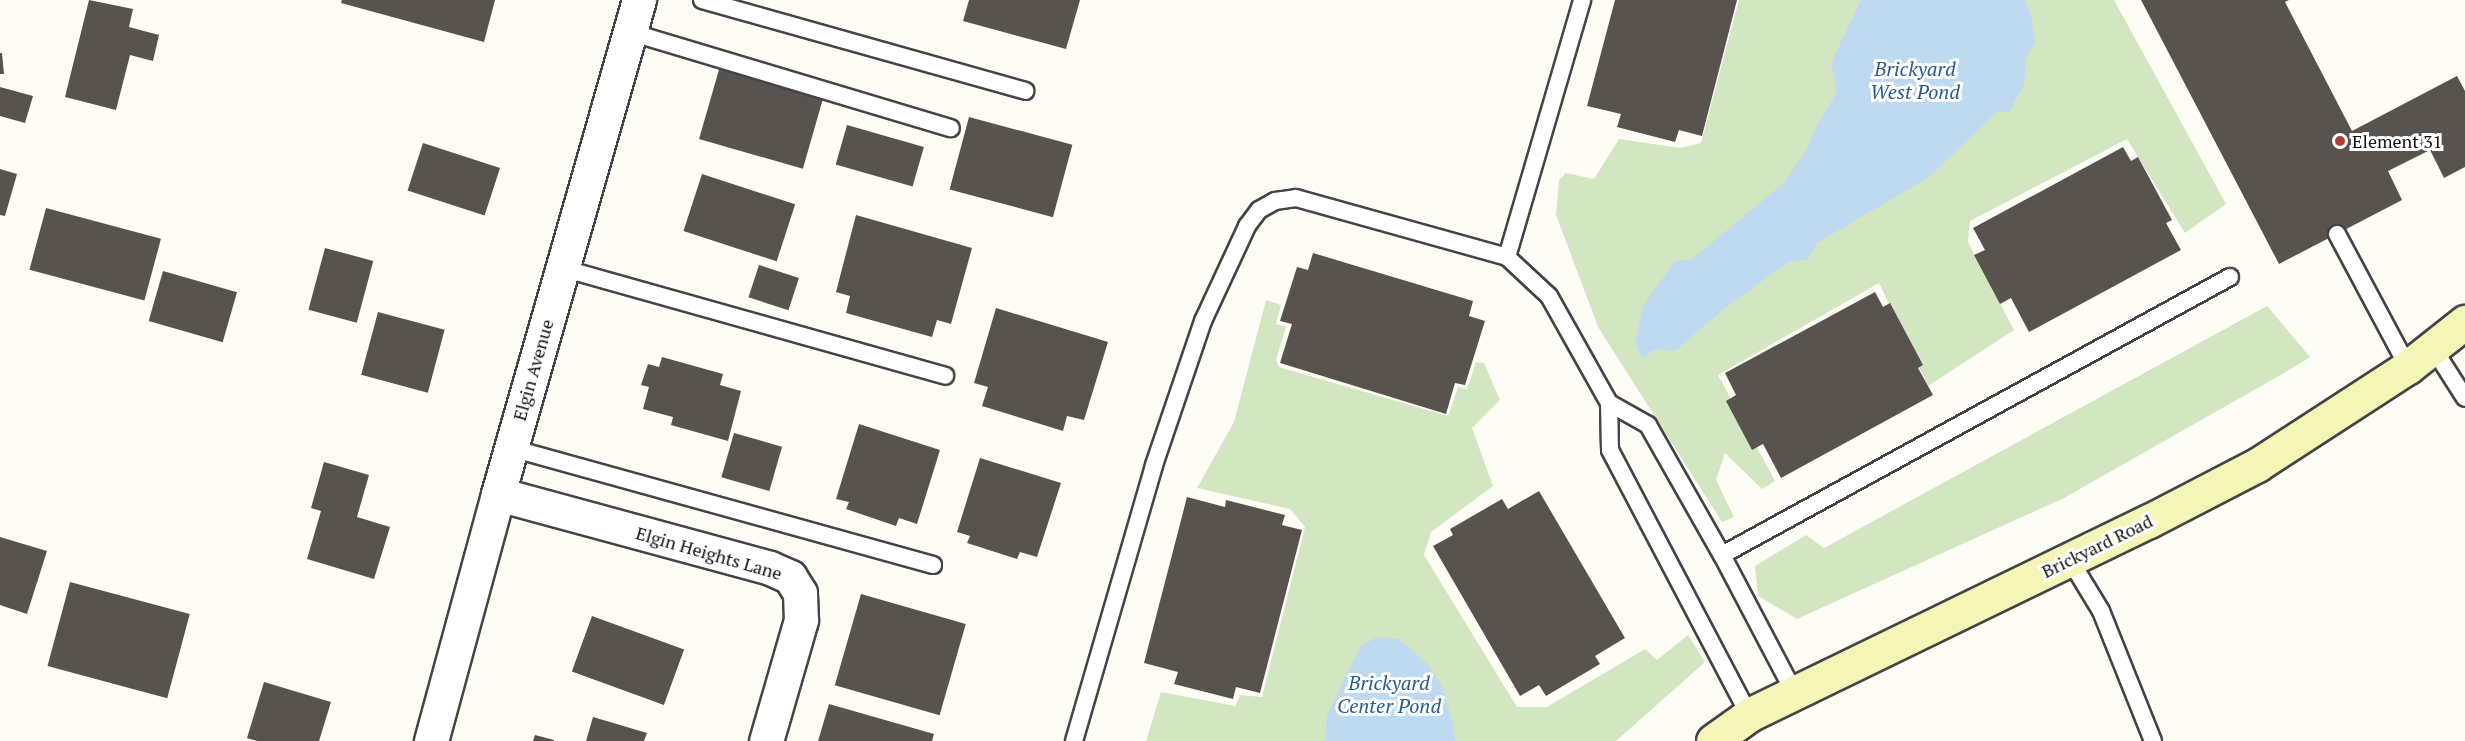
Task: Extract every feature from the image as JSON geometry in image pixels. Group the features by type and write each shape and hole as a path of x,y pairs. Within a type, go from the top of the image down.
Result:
{"street":[{"name":"Elgin Avenue","path":"431,741 498,494 639,0"},
{"name":"Brickyard Road","path":"1713,741 1749,715 1794,692 2070,560 2257,465 2420,357 2465,322"},
{"name":"Elgin Heights Lane","path":"498,494 770,568 790,577 800,593 801,620 766,741"}],"lane":[{"path":"702,0 1025,91"},
{"path":"1507,257 1582,0"},
{"path":"630,32 951,128"},
{"path":"1074,741 1154,465 1203,321 1247,226 1259,210 1275,201 1296,198 1507,257 1549,296 1609,403 1610,450 1749,715"},
{"path":"2337,234 2420,357 2465,398"},
{"path":"562,268 945,376"},
{"path":"1722,555 2230,278"},
{"path":"1609,403 1648,425 1722,555 1794,692"},
{"path":"511,448 933,565"},
{"path":"2070,560 2101,611 2153,741"}],"green space":[{"path":"1739,0 2114,0 2226,204 2185,233 2127,139 1970,221 1968,242 2014,330 1928,386 1879,283 1718,375 1775,481 1762,489 1725,453 1716,480 1734,517 1722,522 1598,327 1556,215 1559,180 1566,173 1594,179 1619,139 1680,148 1701,143"},
{"path":"1266,300 1281,305 1276,324 1286,327 1276,360 1279,367 1448,416 1458,387 1467,389 1476,362 1484,363 1500,400 1472,428 1493,486 1431,532 1424,555 1517,707 1547,707 1645,649 1657,660 1688,635 1705,662 1616,741 1146,741 1161,692 1235,706 1240,695 1262,697 1305,527 1290,509 1197,488 1234,422"},
{"path":"2267,306 2310,357 2064,498 1797,619 1758,596 1755,566 1806,535 1824,548"}],"water":[{"name":"Brickyard West Pond","path":"1861,0 2025,0 2031,16 2035,42 2026,58 2024,85 2009,112 1998,111 1929,177 1817,243 1808,259 1788,262 1725,308 1675,351 1655,349 1642,358 1635,343 1643,306 1675,261 1691,260 1784,183 1807,149 1817,125 1837,92 1831,63"},
{"name":"Brickyard Center Pond","path":"1377,637 1399,639 1429,665 1443,689 1453,724 1455,741 1325,741 1327,716 1360,647"}],"building":[{"path":"89,0 133,9 129,27 159,35 153,61 130,55 116,110 65,97"},
{"path":"342,0 495,0 484,42 341,3"},
{"path":"969,0 1080,0 1066,49 963,21"},
{"path":"1615,0 1737,0 1702,136 1679,130 1675,142 1617,127 1621,114 1587,106"},
{"name":"Element 31","path":"2141,0 2289,0 2285,2 2352,131 2457,76 2465,91 2465,167 2444,178 2430,150 2388,171 2402,200 2279,264"},
{"path":"0,53 2,53 4,74 0,74"},
{"path":"720,66 824,96 803,169 699,139"},
{"path":"0,87 33,96 25,123 0,116"},
{"path":"969,117 1072,145 1053,217 950,189"},
{"path":"847,125 924,147 913,186 836,164"},
{"path":"423,143 500,168 485,216 408,191"},
{"path":"2123,147 2131,161 2138,157 2172,220 2166,223 2181,250 2029,332 2011,298 2000,304 1974,255 1985,250 1973,228"},
{"path":"0,169 17,174 5,216 0,215"},
{"path":"702,174 795,204 777,261 683,231"},
{"path":"46,208 161,239 144,301 29,270"},
{"path":"856,215 972,248 951,324 937,320 932,337 846,313 850,296 836,292"},
{"path":"325,248 373,261 357,323 308,310"},
{"path":"1313,253 1473,301 1469,316 1485,321 1465,385 1455,383 1446,414 1280,363 1292,324 1280,321 1297,267 1308,270"},
{"path":"759,265 799,278 788,310 748,297"},
{"path":"163,271 237,292 223,342 149,321"},
{"path":"1875,292 1883,307 1890,303 1923,365 1918,368 1933,395 1781,478 1763,444 1752,450 1726,401 1736,395 1725,373"},
{"path":"996,308 1108,342 1084,420 1067,416 1063,431 982,406 988,387 974,383"},
{"path":"378,312 445,330 428,393 361,375"},
{"path":"662,357 723,374 720,385 741,391 728,441 671,425 673,417 643,409 649,387 641,385 648,364 659,367"},
{"path":"859,424 940,450 917,524 899,518 896,526 846,509 849,502 836,499"},
{"path":"734,433 782,447 769,491 721,477"},
{"path":"980,458 1061,483 1037,557 1020,552 1017,559 967,543 970,536 957,532"},
{"path":"324,462 369,475 357,517 390,527 374,579 307,559 321,511 311,508"},
{"path":"1539,491 1625,638 1595,656 1600,664 1546,696 1539,685 1520,696 1433,546 1453,535 1450,529 1502,499 1508,509"},
{"path":"1187,497 1225,507 1226,500 1285,515 1282,525 1302,530 1260,693 1236,687 1233,699 1174,684 1178,672 1144,663"},
{"path":"0,537 47,551 27,614 0,605"},
{"path":"70,582 190,614 167,698 47,666"},
{"path":"861,594 966,624 940,715 835,685"},
{"path":"592,616 684,650 664,705 572,671"},
{"path":"264,682 331,702 319,741 257,741 247,738"},
{"path":"829,704 934,734 932,741 818,741"},
{"path":"593,717 647,733 644,741 586,741"},
{"path":"535,735 554,740 554,741 533,741"}],"place":[{"name":"Element 31","path":"2340,141"}]}
